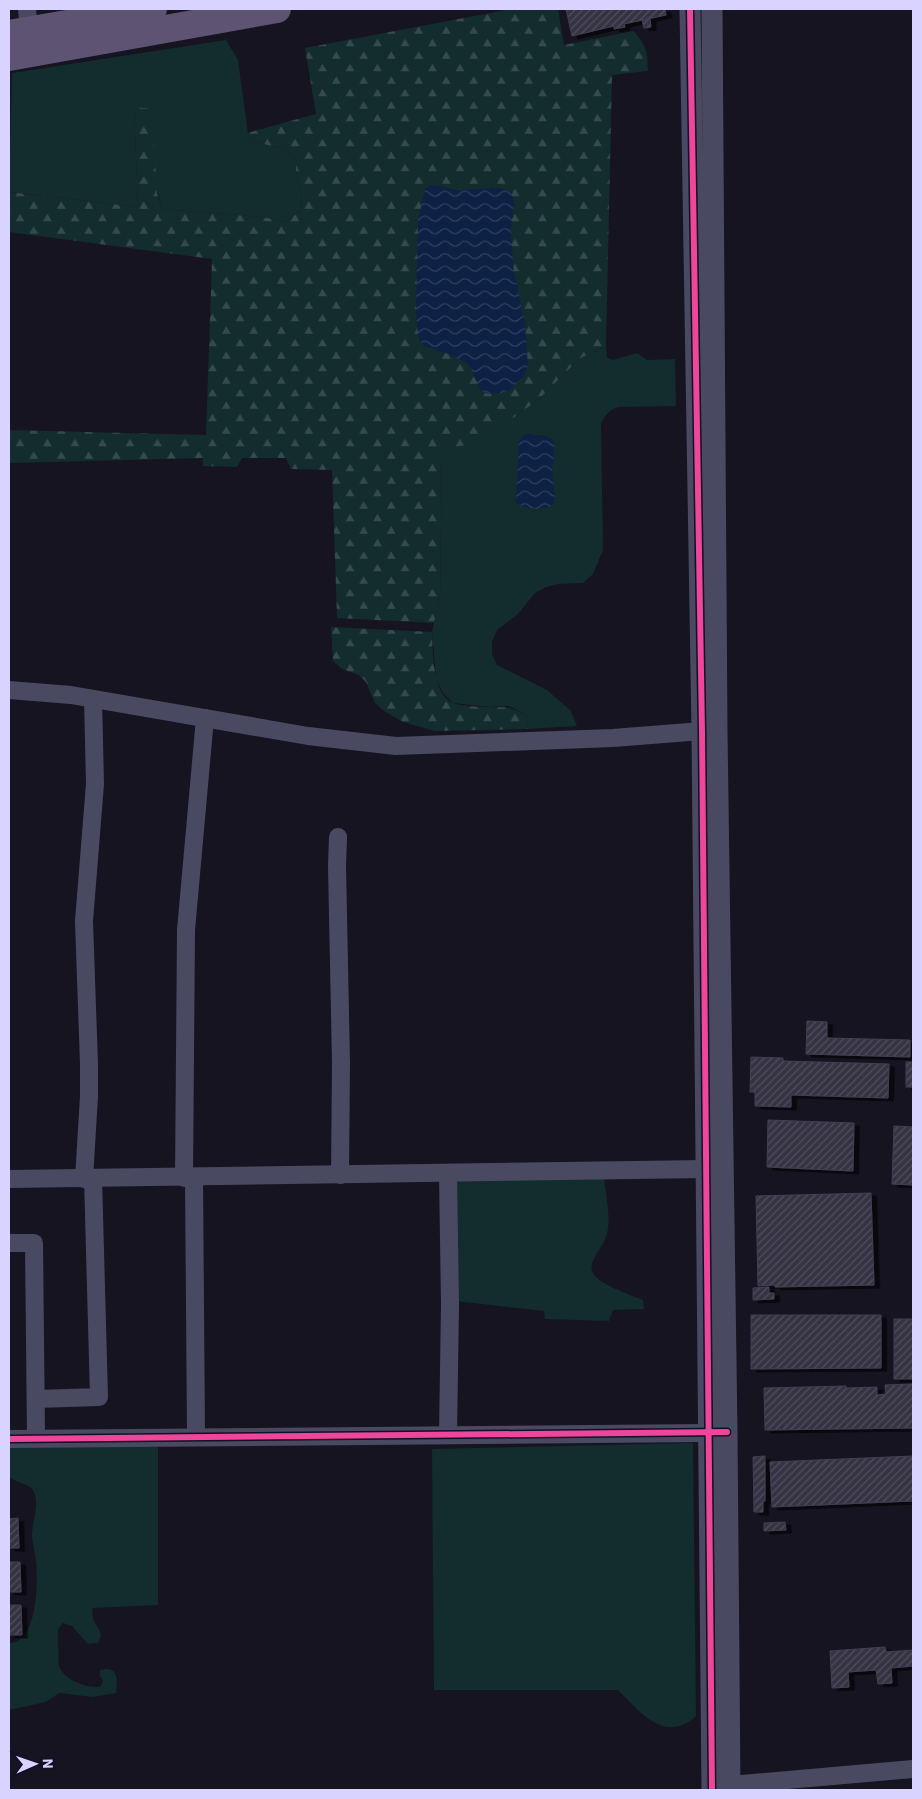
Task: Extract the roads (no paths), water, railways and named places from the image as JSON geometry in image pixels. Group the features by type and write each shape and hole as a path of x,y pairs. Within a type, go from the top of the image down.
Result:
{"main road":[{"path":"22,24 153,9"},
{"path":"9,58 277,9"}],"street":[{"path":"690,9 702,731 706,1169 718,1433"},
{"path":"712,9 721,1788 913,1769"},
{"path":"9,690 93,698 308,736 396,746 613,738 702,731"},
{"path":"36,1399 99,1397 89,1179 89,1064 84,921 95,784 93,698"},
{"path":"196,1437 189,1178 186,930 205,718"},
{"path":"338,837 338,991 341,1063 340,1175"},
{"path":"9,1179 189,1178 706,1169"},
{"path":"448,1173 450,1304 448,1435"},
{"path":"9,1243 34,1243 36,1438"},
{"path":"9,1439 718,1433"}],"water":[{"path":"430,185 458,190 499,188 512,193 514,205 511,228 513,266 525,324 528,366 523,378 509,390 502,393 489,394 483,392 467,363 424,346 420,341 416,309 418,221 425,189"},
{"path":"528,434 547,436 552,439 555,445 552,470 555,499 552,506 534,509 516,503 519,442 522,436"}]}
